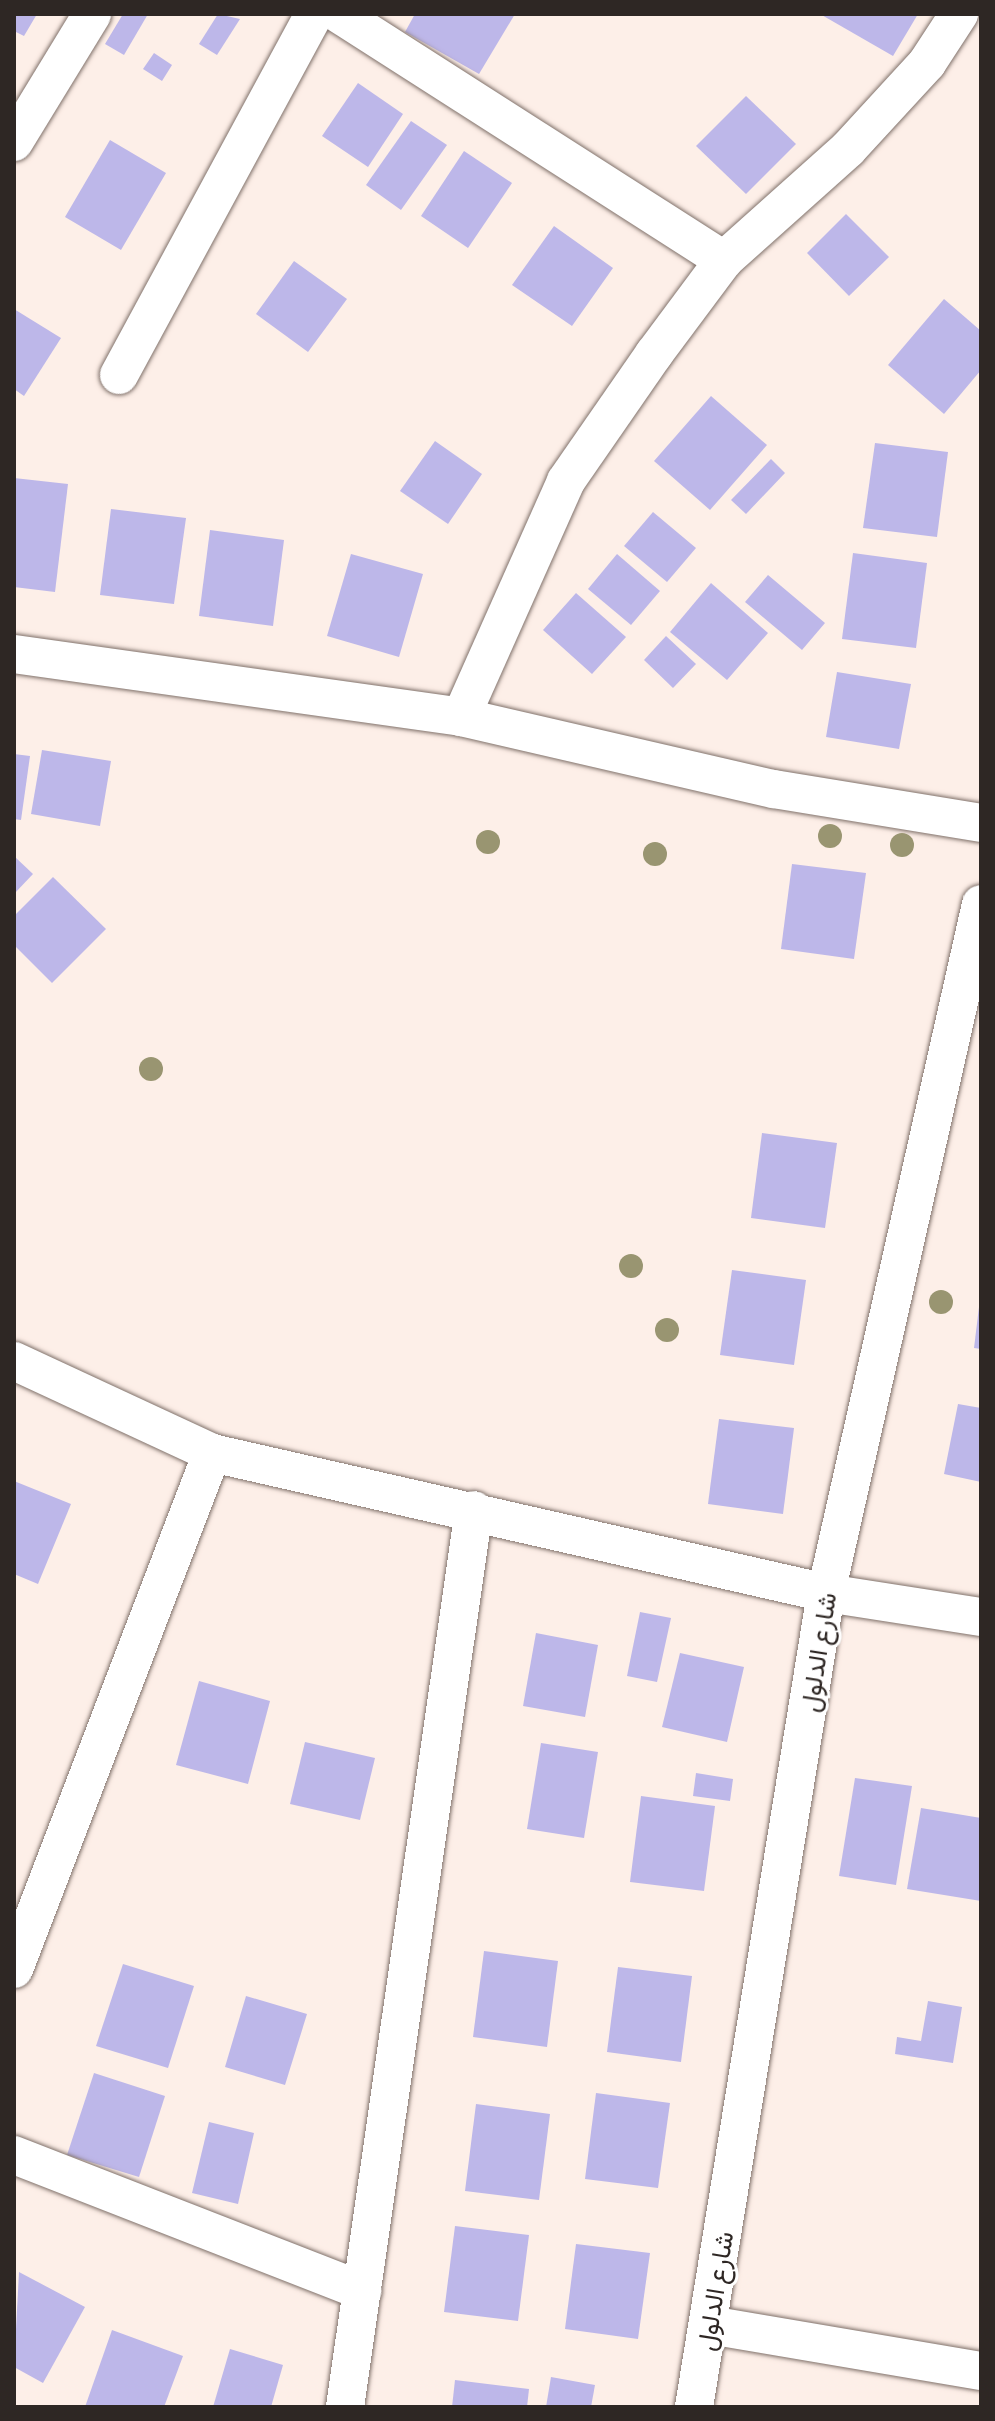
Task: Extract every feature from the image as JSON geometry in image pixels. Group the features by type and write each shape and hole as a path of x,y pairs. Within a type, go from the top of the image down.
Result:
{"street":[{"path":"14,142 92,14"},
{"path":"119,375 314,14"},
{"path":"339,14 724,260"},
{"path":"461,717 566,481 724,260 848,149 927,63 959,14"},
{"path":"14,654 461,717 774,789 981,823"},
{"name":"شارع الدلول","path":"694,2407 826,1593 981,904"},
{"path":"14,1361 212,1453 474,1510 826,1593 981,1617"},
{"path":"14,1969 212,1453"},
{"path":"345,2407 474,1510"},
{"path":"14,2155 362,2291"},
{"path":"709,2325 981,2371"}],"building":[{"path":"14,14 37,14 24,36 14,31"},
{"path":"123,14 148,14 124,55 105,44"},
{"path":"218,14 240,19 217,55 199,44"},
{"path":"415,14 515,14 479,74 405,32"},
{"path":"820,14 918,14 893,56"},
{"path":"154,53 172,65 162,81 143,69"},
{"path":"358,83 403,114 368,167 322,136"},
{"path":"746,96 796,144 746,194 696,146"},
{"path":"411,121 447,145 401,210 366,185"},
{"path":"110,140 166,173 121,250 65,217"},
{"path":"464,151 512,183 468,248 421,216"},
{"path":"846,214 889,257 849,296 807,253"},
{"path":"554,226 613,268 572,326 512,285"},
{"path":"294,261 347,299 308,352 256,314"},
{"path":"944,299 981,331 981,370 944,414 888,365"},
{"path":"14,309 61,338 24,396 14,389"},
{"path":"711,396 767,445 710,510 654,461"},
{"path":"435,441 482,474 448,524 400,491"},
{"path":"875,443 948,452 937,537 863,528"},
{"path":"771,459 785,473 746,514 731,500"},
{"path":"14,478 68,484 55,592 14,587"},
{"path":"111,509 186,518 174,604 100,595"},
{"path":"653,512 696,548 667,582 624,546"},
{"path":"210,530 284,540 273,626 199,616"},
{"path":"853,553 927,563 916,648 842,639"},
{"path":"351,554 423,574 399,657 327,636"},
{"path":"617,554 660,591 631,625 588,589"},
{"path":"768,575 825,623 802,650 745,602"},
{"path":"711,583 768,633 727,680 670,632"},
{"path":"576,593 626,637 592,674 543,630"},
{"path":"666,636 696,664 673,688 644,660"},
{"path":"837,672 911,684 899,749 826,737"},
{"path":"42,750 111,761 100,826 31,814"},
{"path":"14,754 30,756 21,820 14,819"},
{"path":"14,856 33,874 14,894"},
{"path":"792,864 866,873 854,959 781,949"},
{"path":"53,877 106,929 52,983 14,945 14,916"},
{"path":"762,1133 837,1143 825,1228 751,1218"},
{"path":"732,1270 806,1280 794,1365 720,1355"},
{"path":"981,1307 981,1349 974,1348"},
{"path":"958,1404 981,1408 981,1482 944,1474"},
{"path":"719,1419 794,1428 783,1514 708,1504"},
{"path":"14,1481 71,1504 38,1584 14,1574"},
{"path":"640,1612 671,1618 657,1682 627,1676"},
{"path":"536,1633 598,1645 585,1717 523,1706"},
{"path":"680,1653 744,1667 727,1742 662,1727"},
{"path":"199,1681 270,1701 248,1784 176,1765"},
{"path":"305,1742 375,1758 360,1820 290,1804"},
{"path":"541,1743 598,1752 584,1838 527,1829"},
{"path":"696,1773 733,1779 730,1801 693,1796"},
{"path":"855,1778 912,1786 896,1885 839,1876"},
{"path":"641,1796 715,1806 704,1891 630,1882"},
{"path":"921,1808 981,1818 981,1901 907,1889"},
{"path":"484,1951 558,1961 547,2047 473,2037"},
{"path":"123,1964 194,1986 168,2068 96,2046"},
{"path":"618,1967 692,1976 681,2062 607,2052"},
{"path":"246,1996 307,2014 285,2085 225,2067"},
{"path":"928,2001 962,2007 953,2063 895,2054 897,2037 921,2041"},
{"path":"94,2073 165,2096 139,2177 67,2155"},
{"path":"596,2093 670,2103 658,2188 585,2179"},
{"path":"476,2104 550,2114 539,2200 465,2191"},
{"path":"209,2122 254,2133 238,2204 192,2193"},
{"path":"455,2226 529,2235 518,2321 444,2312"},
{"path":"576,2244 650,2253 638,2339 565,2329"},
{"path":"19,2272 85,2307 43,2383 14,2367"},
{"path":"112,2330 183,2356 164,2407 85,2407"},
{"path":"230,2349 283,2365 271,2407 213,2407"},
{"path":"551,2377 595,2385 591,2407 546,2407"},
{"path":"455,2380 529,2389 527,2407 452,2407"}]}
